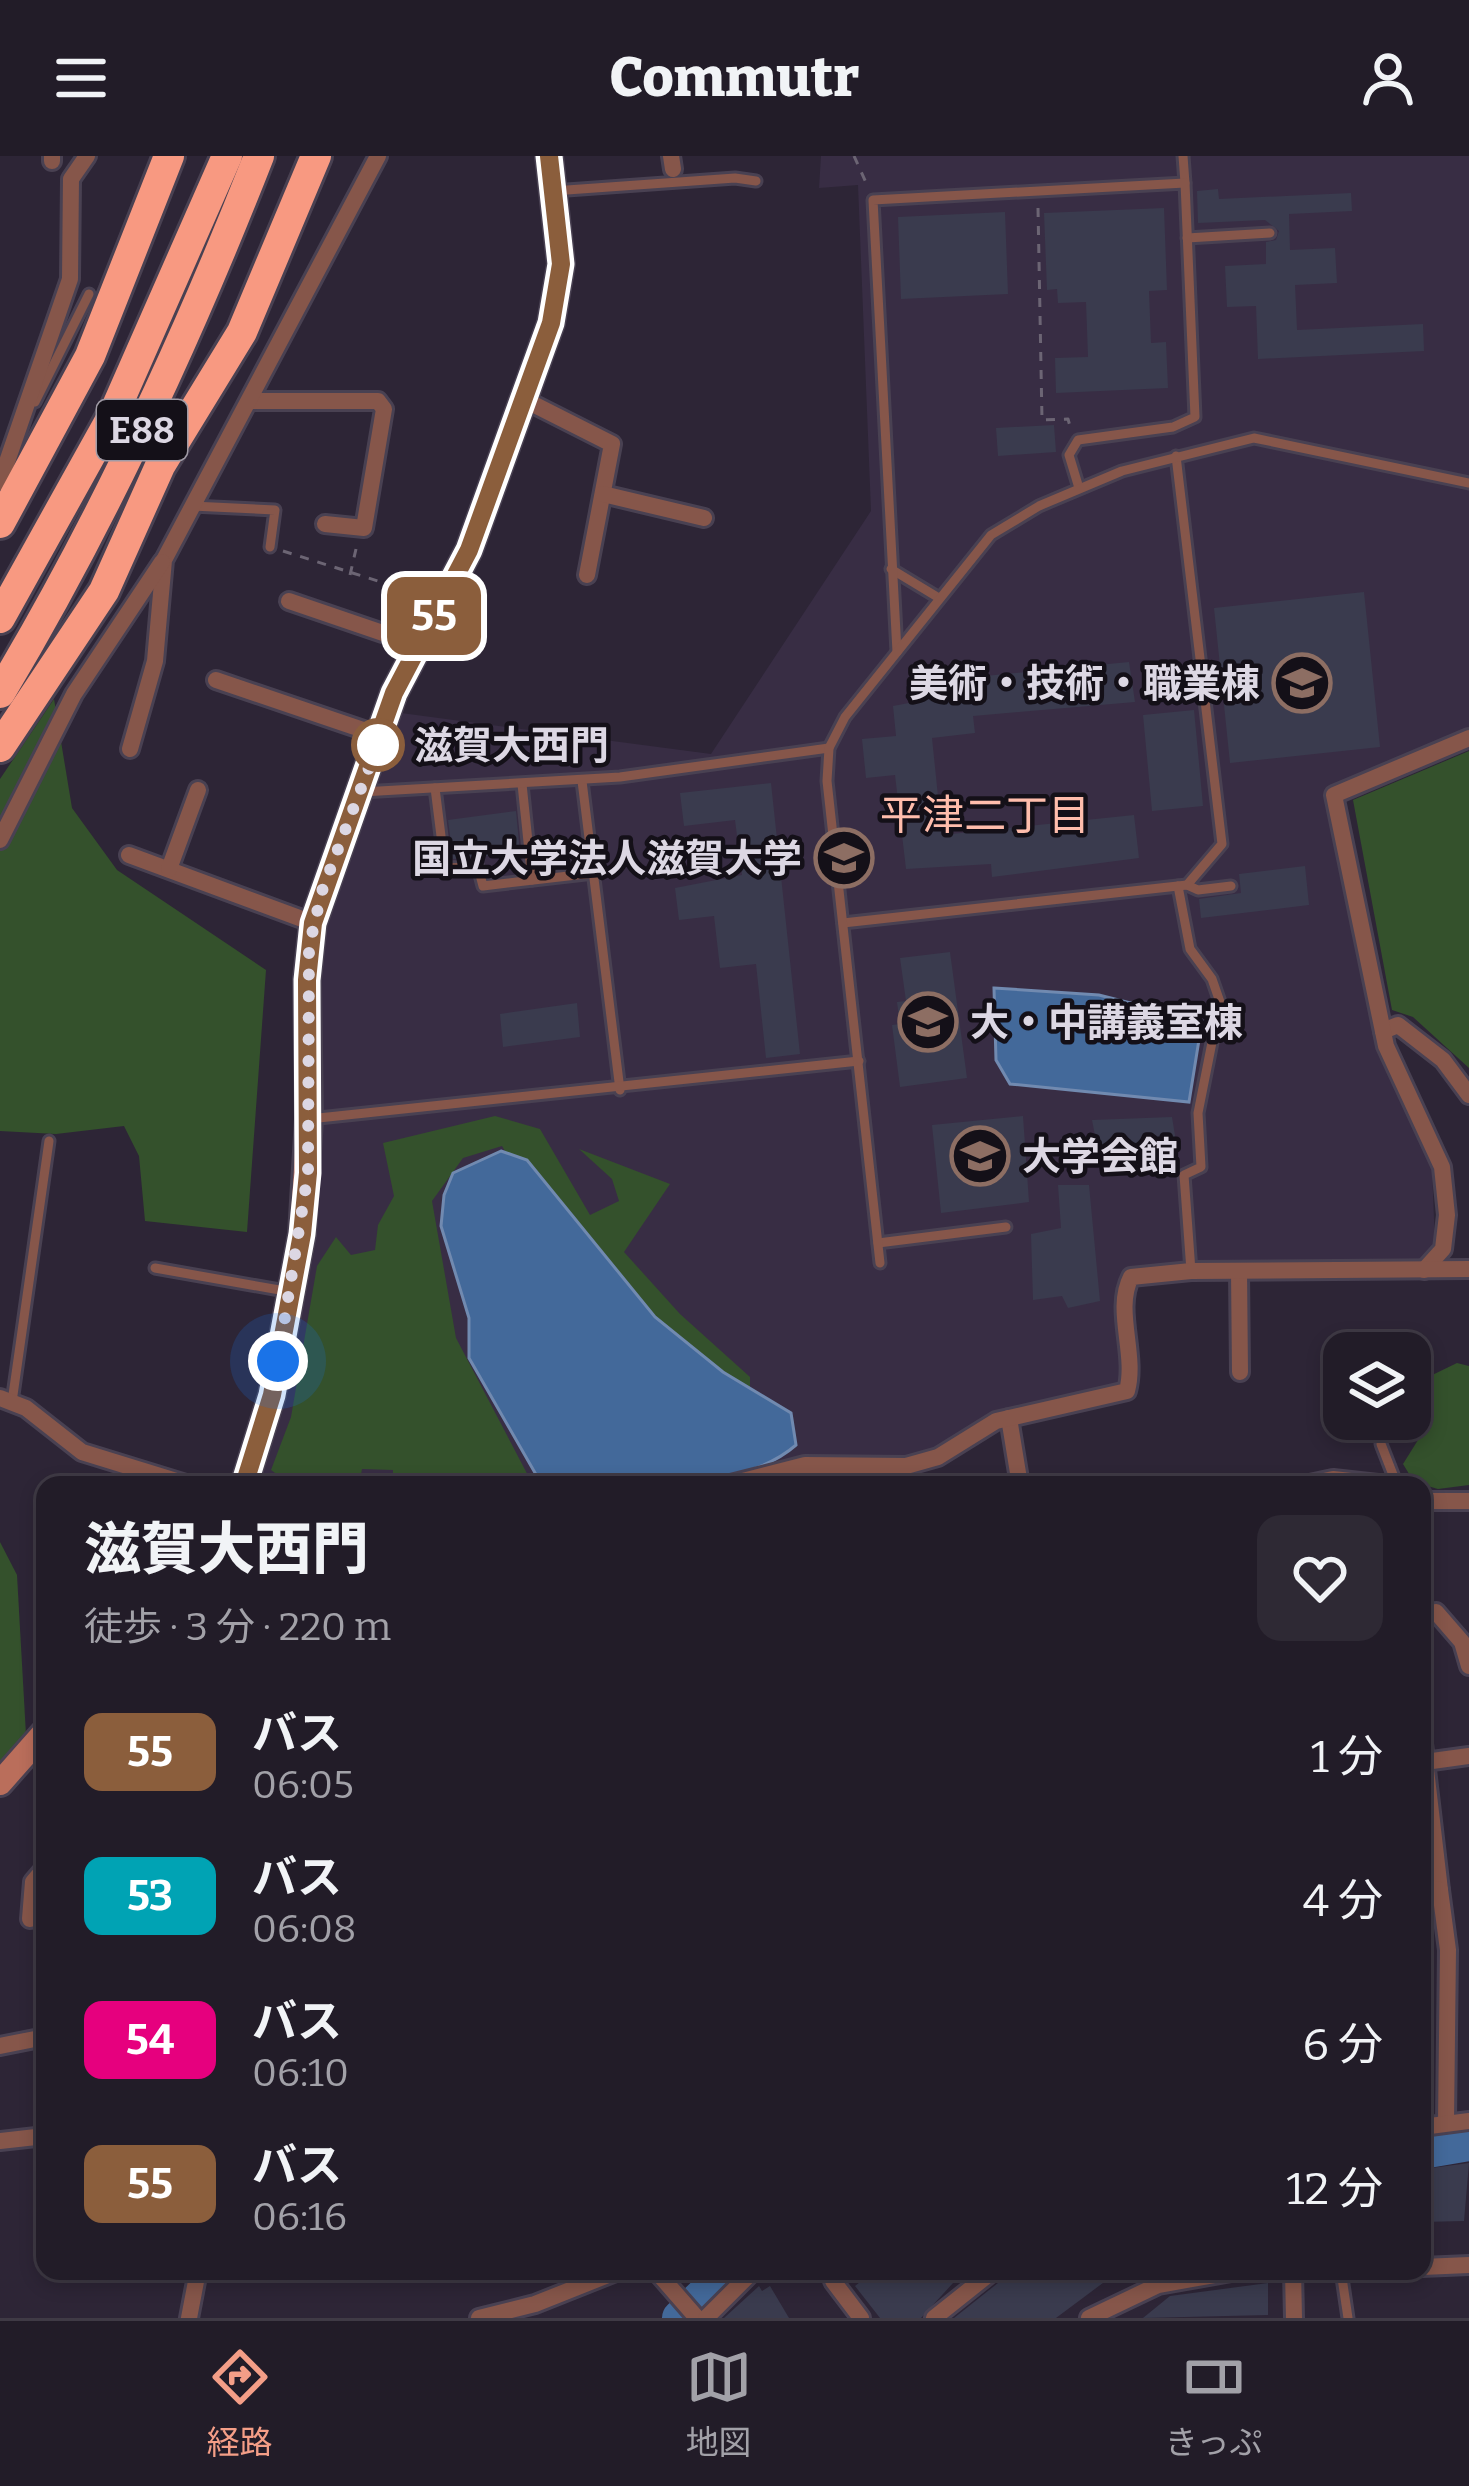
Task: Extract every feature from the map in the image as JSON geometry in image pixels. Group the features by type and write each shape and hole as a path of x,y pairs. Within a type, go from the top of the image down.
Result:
{"highway":[{"path":"0,523 90,356 170,156"},
{"name":"E88","path":"0,618 113,415 227,156"},
{"name":"E88","path":"0,692 96,525 148,419 259,156"},
{"path":"0,747 104,591 160,466 242,332 316,156"}],"main road":[{"path":"247,1476 261,1441 302,1234 309,1118 307,980 313,923 381,736 418,645 483,518 525,400 558,292 549,156"},
{"path":"0,1783 36,1742"}],"street":[{"path":"0,482 70,279 71,178 87,156"},
{"path":"0,840 74,694 164,560 377,156"},
{"path":"525,400 612,444 587,575"},
{"path":"249,401 378,401 384,409 364,528 325,524"},
{"path":"603,494 704,518"},
{"path":"130,749 155,661 164,560"},
{"path":"289,601 418,645"},
{"path":"216,680 381,736"},
{"path":"1424,1270 1443,1249 1447,1215 1442,1167 1383,1031 1334,795 1469,738"},
{"path":"170,869 198,790"},
{"path":"129,855 313,923"},
{"path":"1383,1031 1399,1025 1418,1038 1469,1096"},
{"path":"763,1476 806,1465 905,1466 938,1457 1009,1418 1127,1391 1132,1370 1124,1292 1131,1277 1191,1270 1469,1269"},
{"path":"1239,1271 1240,1372"},
{"path":"6,1400 82,1452 160,1476"},
{"path":"1009,1418 1019,1476"},
{"path":"1431,1501 1469,1502"},
{"path":"1431,1613 1436,1612 1462,1642 1469,1666"},
{"path":"1431,1761 1469,1756"},
{"path":"30,1919 36,1878"},
{"path":"1431,1888 1448,1950 1446,2122"},
{"path":"0,2046 36,2039"},
{"path":"1431,2125 1469,2120"},
{"path":"0,2141 36,2137"},
{"path":"1431,2267 1469,2265"},
{"path":"189,2318 196,2280"},
{"path":"479,2318 591,2280"},
{"path":"662,2280 701,2318 743,2280"},
{"path":"834,2280 861,2318"},
{"path":"934,2318 982,2280"},
{"path":"1089,2318 1158,2284 1182,2280"},
{"path":"1293,2280 1294,2318"}],"lane":[{"path":"1079,488 1069,455 1075,443 1087,436 1173,427 1195,418 1184,156"},
{"path":"553,191 735,178 756,181"},
{"path":"897,652 873,200 1185,183"},
{"path":"1187,238 1270,233"},
{"path":"23,423 89,294"},
{"path":"880,1263 827,781 829,748 845,717 991,535 1079,488 1176,456 1254,438 1469,483"},
{"path":"1176,456 1222,844 1182,885"},
{"path":"190,506 275,510 270,547"},
{"path":"891,569 939,598"},
{"path":"362,792 582,781 829,748"},
{"path":"582,781 620,1090"},
{"path":"522,784 532,880"},
{"path":"435,788 445,868 478,867 483,886 594,873"},
{"path":"1182,885 1190,949 1212,979 1220,1002 1198,1113 1201,1167 1184,1175 1191,1270"},
{"path":"843,923 1182,885 1198,890 1231,886"},
{"path":"309,1118 620,1090 859,1061"},
{"path":"6,1400 49,1142"},
{"path":"878,1243 1006,1227"},
{"path":"154,1268 291,1292"},
{"path":"1381,1444 1393,1476"},
{"path":"1342,2280 1348,2318"}],"path":[{"path":"854,156 873,200"},
{"path":"1038,191 1042,419 1068,419 1075,443"},
{"path":"350,577 364,528"},
{"path":"270,547 350,577 413,591 440,604"}],"shaded area":[{"name":"国立大学法人滋賀大学","path":"821,156 1469,156 1469,730 1326,791 1375,1032 1432,1168 1435,1245 1421,1262 1190,1263 1127,1272 1116,1290 1125,1369 1120,1384 905,1459 806,1459 740,1476 257,1476 282,1414 314,1252 322,1121 318,981 325,921 401,713 711,754 871,511 858,185 819,188"}],"green space":[{"path":"54,699 72,808 117,870 266,970 247,1232 145,1221 139,1156 124,1126 56,1134 0,1131 0,779"},
{"path":"1469,751 1469,1068 1413,1017 1392,1010 1353,800"},
{"path":"495,1116 540,1129 590,1215 619,1201 612,1179 579,1149 670,1184 624,1252 680,1314 750,1377 750,1401 654,1334 539,1208 502,1146 463,1158 432,1201 456,1338 528,1476 393,1476 393,1470 362,1469 361,1476 279,1476 271,1470 291,1417 317,1266 336,1237 351,1255 375,1250 378,1225 394,1196 383,1143"},
{"path":"1457,1363 1469,1366 1469,1485 1431,1487 1431,1476 1410,1476 1403,1464 1418,1440 1431,1440 1431,1376"},
{"path":"0,1542 17,1575 26,1735 0,1769"}],"water":[{"path":"994,988 1099,995 1202,1021 1189,1102 1010,1084 996,1060"},
{"path":"501,1151 527,1160 655,1317 723,1372 791,1413 796,1445 771,1461 728,1476 537,1476 469,1358 469,1318 441,1226 444,1195 453,1173"}],"building":[{"path":"1218,189 1219,199 1351,193 1352,211 1289,214 1290,250 1335,248 1337,283 1295,285 1297,330 1423,324 1424,351 1258,359 1256,306 1227,307 1225,266 1266,264 1266,242 1276,240 1279,231 1265,220 1198,223 1197,191"},
{"path":"1164,208 1167,290 1149,291 1151,343 1166,342 1168,388 1056,393 1055,358 1088,357 1086,302 1058,303 1057,289 1047,290 1044,213"},
{"path":"1005,212 1008,294 901,299 898,217"},
{"path":"1054,425 1056,452 998,456 996,428"},
{"name":"美術・技術・職業棟","path":"1364,592 1380,747 1230,763 1214,608"},
{"path":"1129,662 1135,702 973,716 975,733 932,738 942,835 1134,815 1139,858 992,877 991,864 906,869 895,775 866,778 862,739 896,736 893,706 967,692 964,678"},
{"path":"1194,710 1203,806 1152,811 1143,715"},
{"path":"771,783 800,1054 766,1058 756,964 720,968 714,916 679,920 675,888 742,875 735,820 684,826 680,793"},
{"path":"516,811 520,853 453,859 448,820"},
{"path":"1305,866 1309,905 1201,918 1199,899 1241,893 1239,874"},
{"path":"950,952 967,1078 900,1087 892,1025 900,1024 897,1002 906,1001 900,958"},
{"path":"577,1003 580,1037 503,1047 500,1014"},
{"name":"大学会館","path":"1023,1116 1029,1202 941,1213 932,1125"},
{"path":"1172,1117 1178,1154 1099,1156 1092,1120"},
{"path":"1058,1185 1089,1185 1100,1301 1068,1308 1062,1296 1033,1300 1031,1234 1061,1228"},
{"path":"1469,2163 1464,2221 1431,2222 1431,2168"},
{"path":"863,2280 956,2280 921,2318 880,2318 855,2286"},
{"path":"1002,2280 1107,2280 1056,2318 954,2318"},
{"path":"1268,2283 1268,2315 1143,2318 1170,2296"},
{"path":"759,2286 762,2291 770,2286 789,2318 724,2318"}],"waterway":[{"path":"1431,2149 1469,2143"},
{"path":"680,2318 720,2280"}],"bus line":[{"name":"55","path":"247,1476 272,1395 302,1234 308,1173 307,980 313,923 394,693 469,550 551,323 561,264 549,156"}],"place":[{"name":"美術・技術・職業棟","path":"1302,683"},
{"name":"滋賀大西門","path":"378,745"},
{"name":"国立大学法人滋賀大学","path":"844,858"},
{"name":"大・中講義室棟","path":"928,1022"},
{"name":"大学会館","path":"980,1156"}],"district":[{"name":"平津二丁目","path":"985,815"}],"route":[{"path":"278,1361 302,1234 308,1173 309,947 322,891 381,736 378,745"}]}
